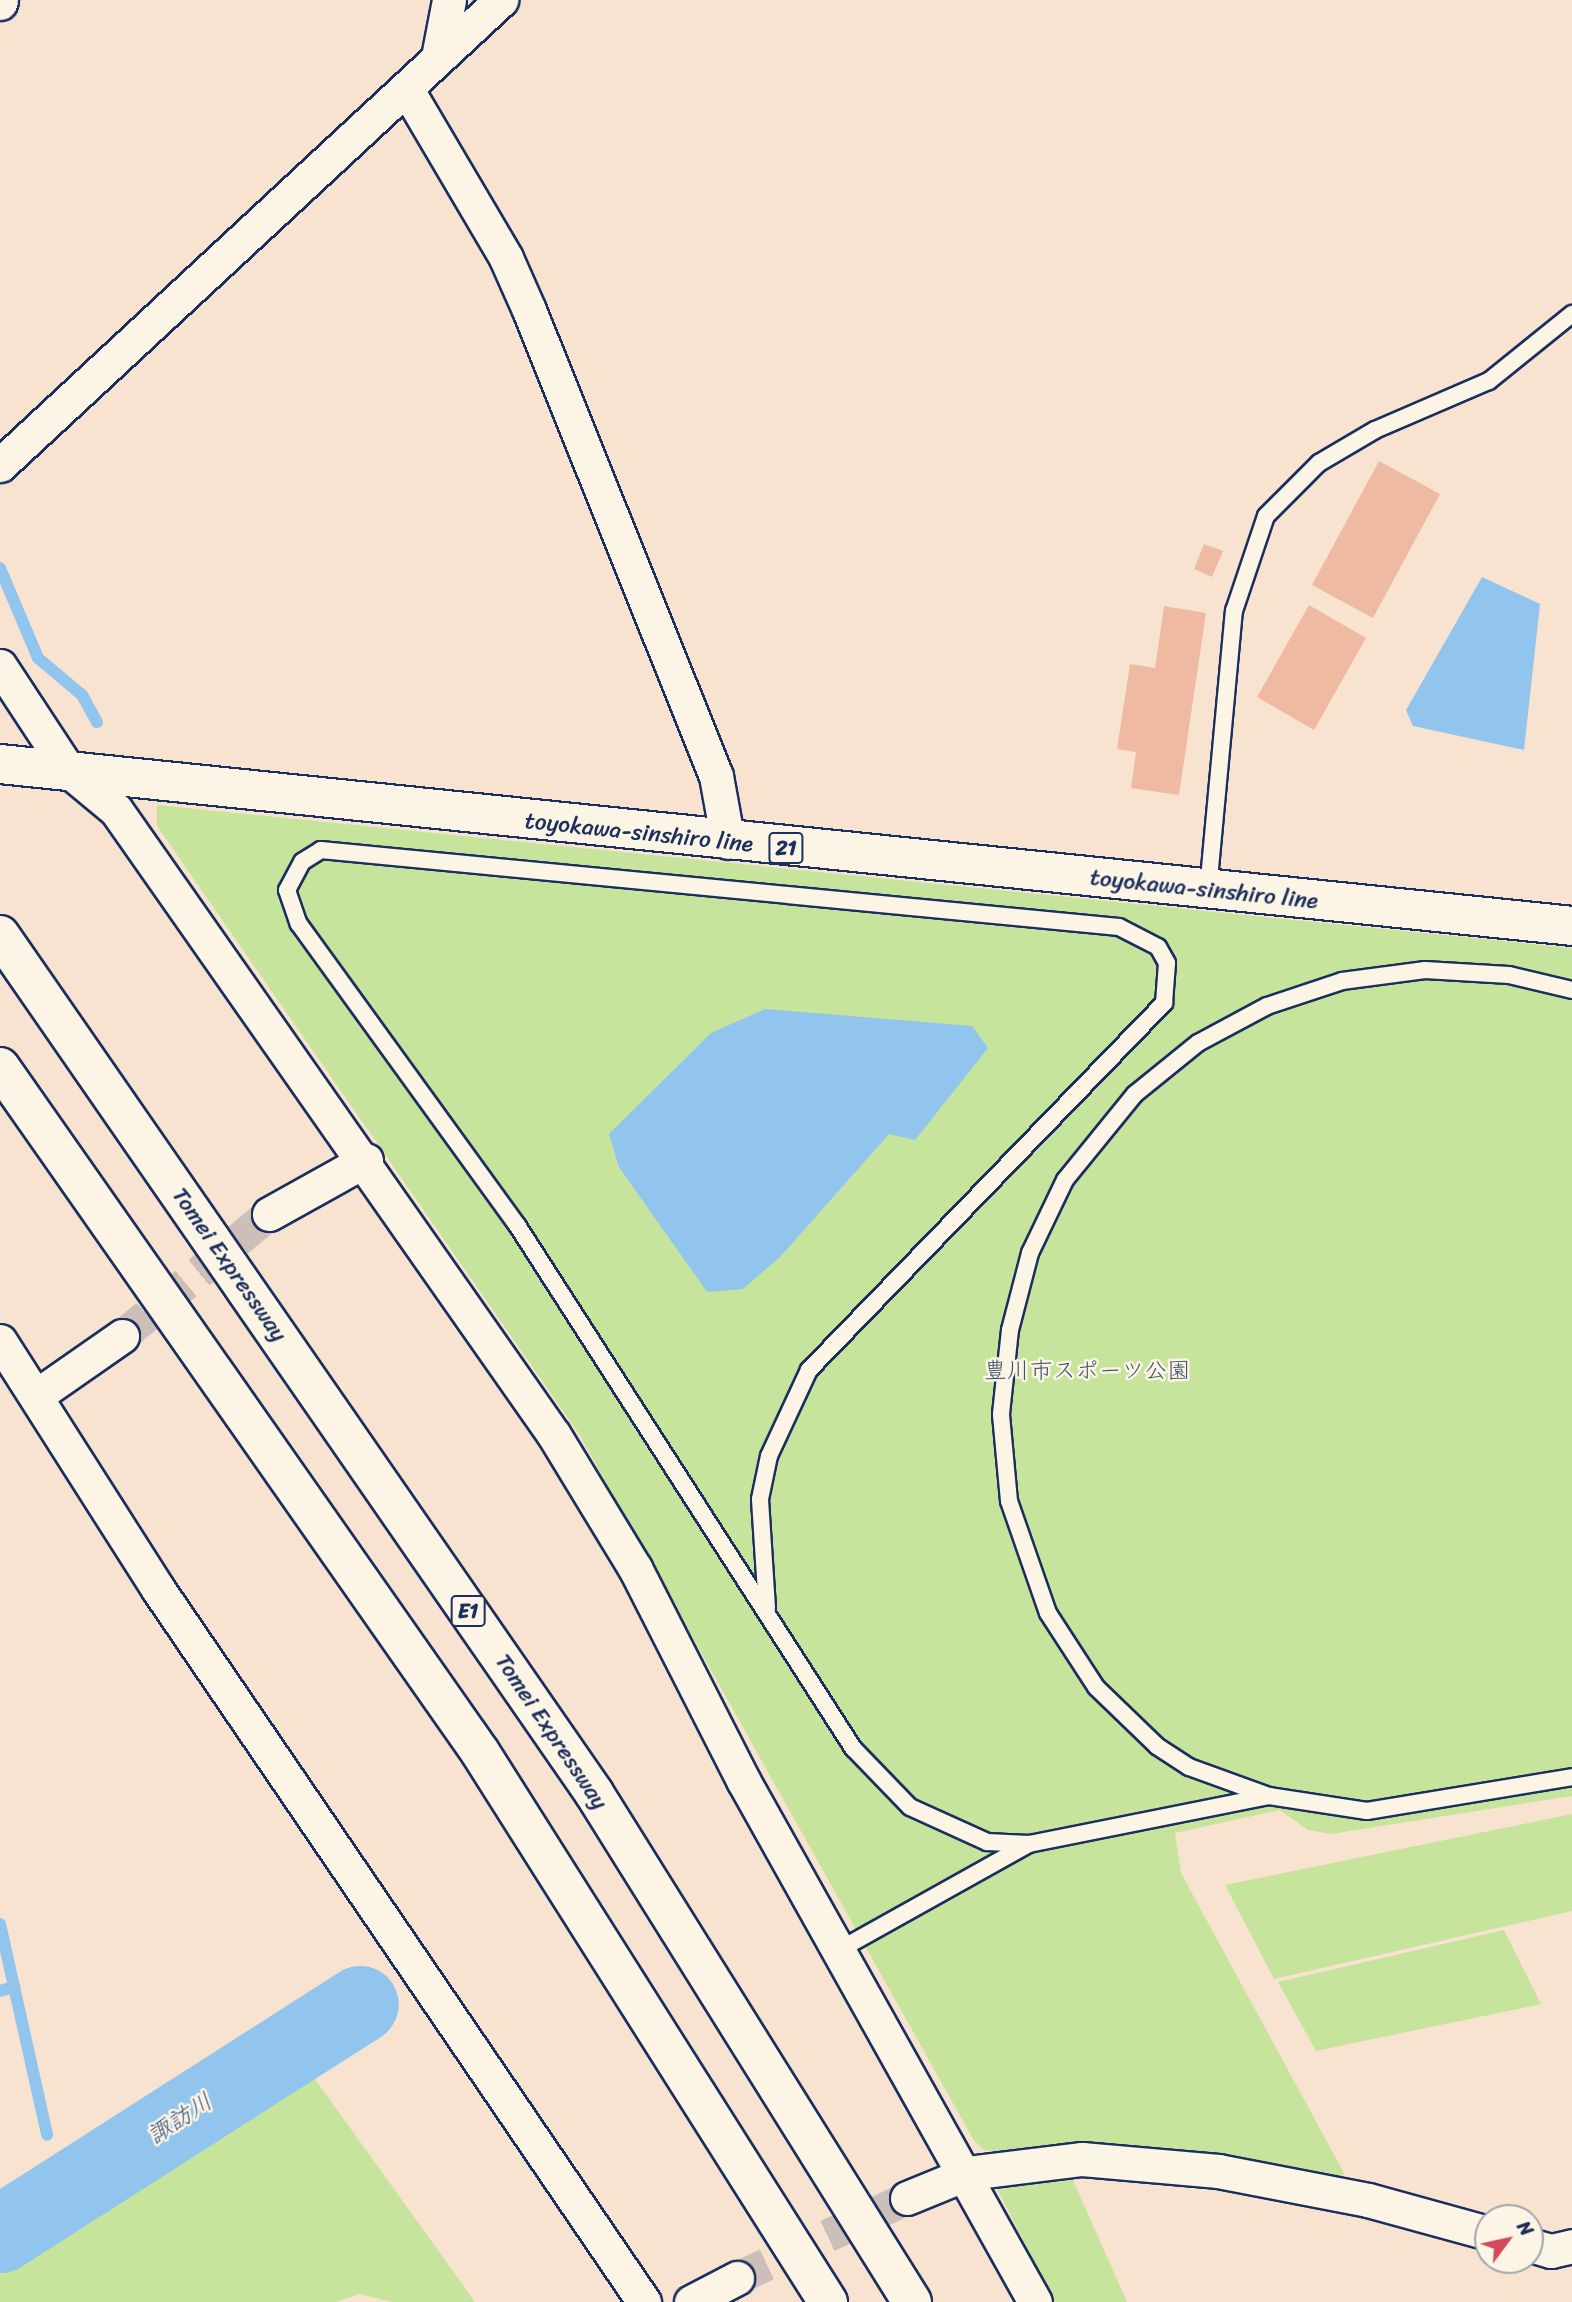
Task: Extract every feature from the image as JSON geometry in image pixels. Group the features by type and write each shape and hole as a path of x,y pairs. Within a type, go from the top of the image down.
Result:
{"main road":[{"name":"toyokawa-sinshiro line","path":"0,764 728,842 1572,926"},
{"name":"Tomei Expressway","path":"0,935 594,1793 912,2302"},
{"path":"2,1071 480,1752 828,2302"}],"street":[{"path":"439,52 449,0"},
{"path":"0,464 406,88 439,52 501,0"},
{"path":"406,88 506,258 529,310 716,776 728,842"},
{"path":"0,666 69,771 116,810 366,1160 554,1435 635,1568 839,1950 968,2173 1035,2302"},
{"path":"269,1214 366,1160"},
{"path":"36,1396 122,1336"},
{"path":"0,1341 165,1600 645,2302"},
{"path":"906,2198 968,2173 1082,2159 1218,2171 1368,2200 1474,2230"},
{"path":"1544,2249 1551,2251 1572,2246"},
{"path":"691,2302 737,2278"}],"lane":[{"path":"1208,890 1234,611 1266,516 1319,463 1375,430 1489,381 1572,314"},
{"path":"768,1608 760,1499 769,1456 809,1370 1164,1003 1167,963 1158,947 1119,927 321,850 302,862 287,890 299,924 517,1225 768,1608 853,1748 882,1784 948,1828 987,1842 1029,1844 1269,1796"},
{"path":"1572,990 1509,975 1425,970 1342,981 1267,1006 1198,1044 1135,1094 1065,1180 1030,1253 1010,1330 1001,1414 1009,1501 1043,1601 1096,1687 1146,1738 1189,1767 1269,1796 1367,1811 1572,1777"},
{"path":"839,1950 1029,1844"}],"green space":[{"name":"豊川市スポーツ公園","path":"157,805 1572,948 1572,1796 1331,1834 1308,1830 1280,1810 1175,1833 1181,1873 1344,2173 1340,2183 1213,2156 1003,2152 984,2150 973,2139 579,1434 157,826"},
{"path":"1572,1814 1572,1911 1274,1979 1225,1885"},
{"path":"1504,1930 1541,2004 1316,2051 1278,1982"},
{"path":"300,2058 475,2302 392,2302 359,2294 337,2302 0,2302 0,2252"},
{"path":"1069,2171 1127,2302 1055,2302 995,2185"}],"water":[{"path":"1482,577 1540,604 1524,750 1413,726 1406,710"},
{"path":"765,1009 972,1026 988,1048 915,1140 889,1134 780,1257 743,1289 707,1292 619,1167 609,1134 711,1033"}],"building":[{"path":"1379,461 1440,494 1373,618 1312,585"},
{"path":"1204,544 1223,551 1212,577 1194,569"},
{"path":"1309,605 1366,638 1314,730 1257,697"},
{"path":"1164,606 1206,613 1179,795 1131,788 1136,752 1117,749 1130,664 1155,668"}],"waterway":[{"path":"0,568 38,658 82,695 97,722"},
{"path":"0,1924 47,2135"},
{"path":"0,1991 14,1987"},
{"name":"諏訪川","path":"0,2234 360,2004"}],"tunnel":[{"path":"122,1336 269,1214"},
{"path":"737,2278 907,2198"}]}
